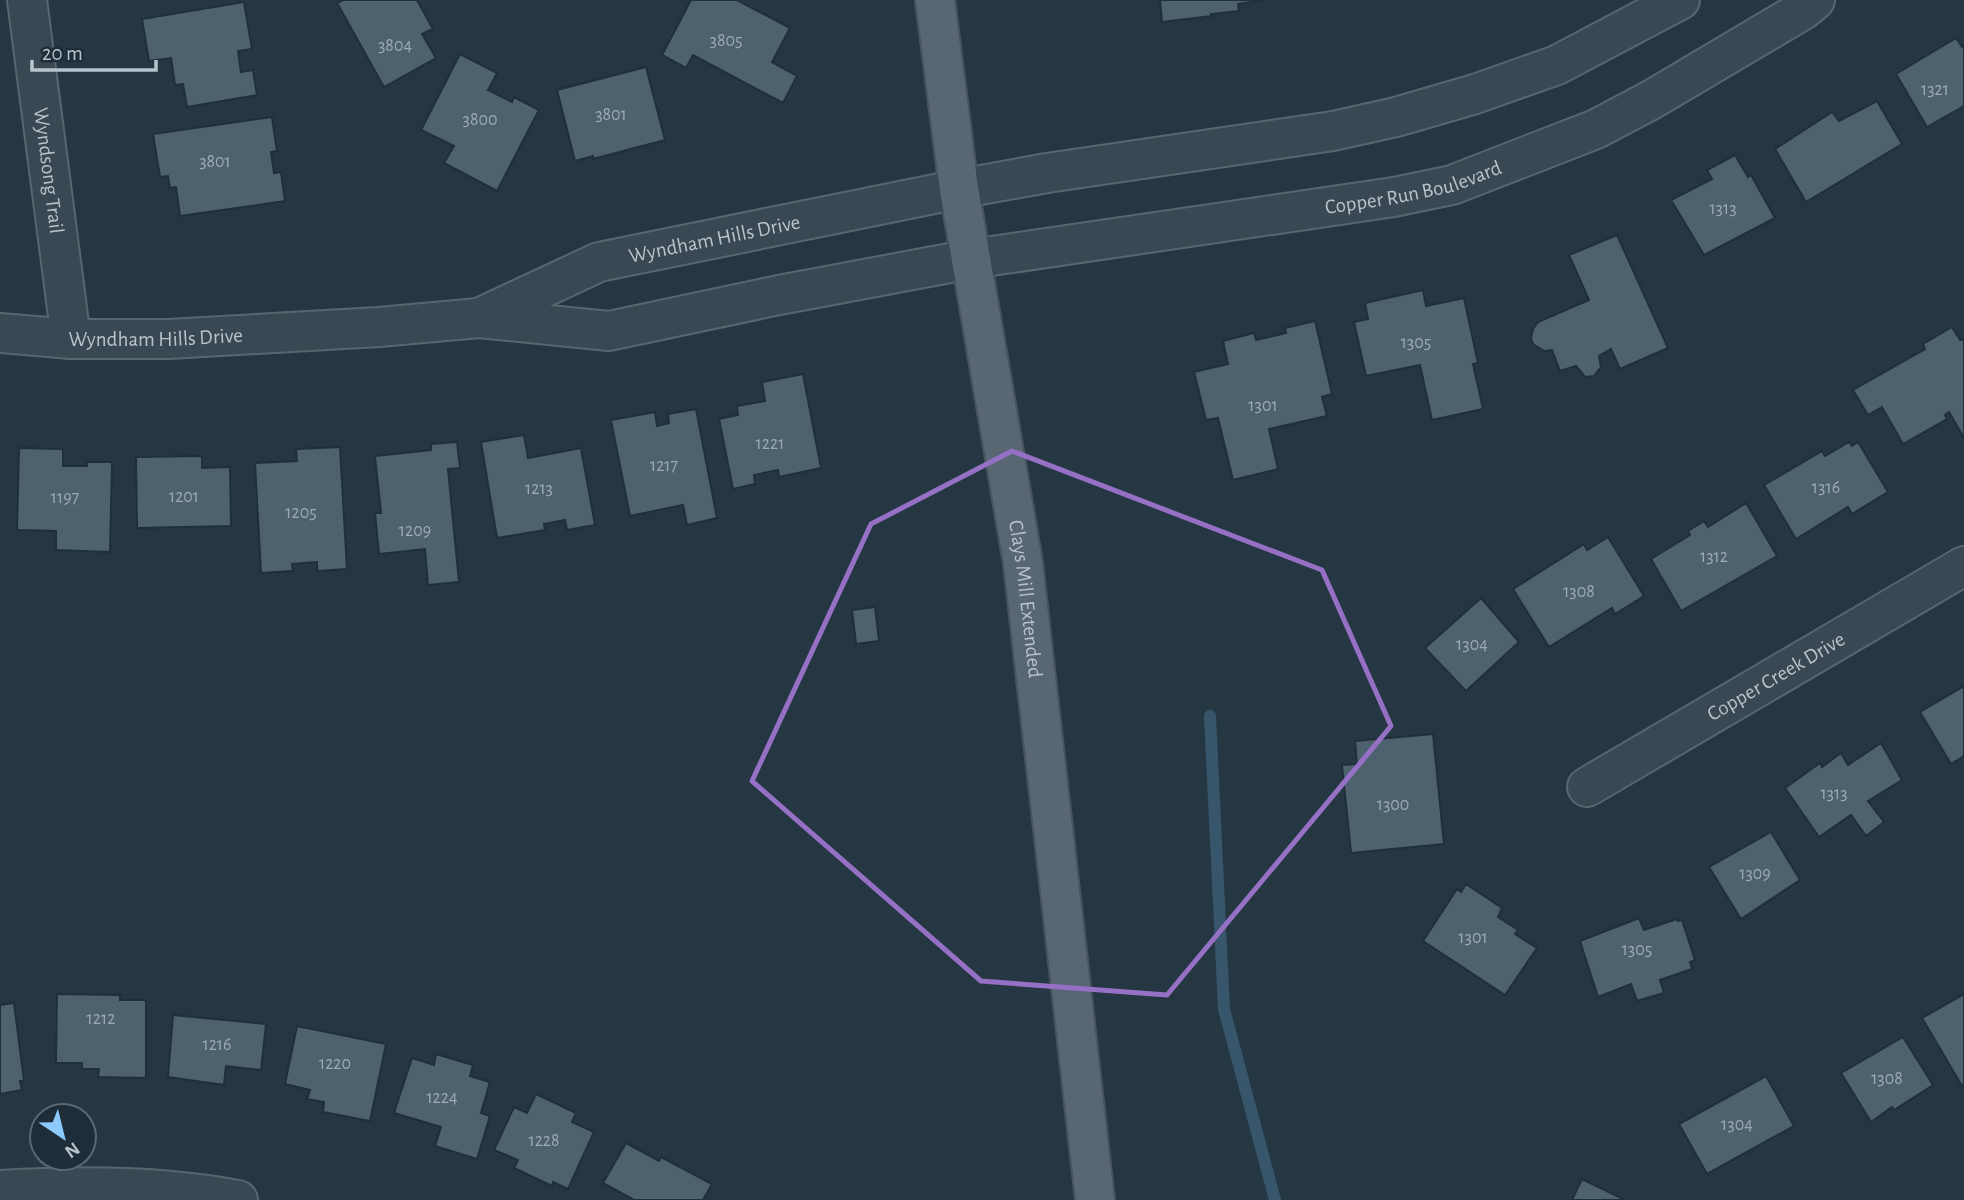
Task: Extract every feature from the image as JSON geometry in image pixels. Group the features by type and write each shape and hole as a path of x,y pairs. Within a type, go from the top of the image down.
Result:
{"main road":[{"name":"Clays Mill Extended","path":"935,0 959,188 1023,563 1095,1200"}],"street":[{"name":"Wyndsong Trail","path":"27,0 71,339"},
{"path":"959,188 1332,131 1396,117 1475,94 1557,65 1680,0"},
{"name":"Copper Run Boulevard","path":"971,259 1394,197 1452,185 1596,129 1663,93 1803,10 1815,0"},
{"name":"Wyndham Hills Drive","path":"480,318 599,262 959,188"},
{"name":"Wyndham Hills Drive","path":"0,333 71,339 169,339 379,327 480,318 609,331 779,295 971,259"},
{"name":"Copper Creek Drive","path":"1587,787 1964,566"},
{"path":"0,1189 65,1186 196,1192 239,1200"}],"highlighted area":[{"path":"1012,451 1322,570 1391,726 1167,995 981,981 752,781 871,524"}],"building":[{"path":"343,0 417,0 433,29 422,34 436,58 384,87 337,3"},
{"path":"691,0 737,0 790,28 772,62 797,76 783,103 693,55 686,68 662,55"},
{"path":"1160,0 1265,0 1238,4 1239,11 1162,22"},
{"path":"244,2 252,49 238,51 241,72 253,70 257,95 187,107 183,84 175,85 171,58 149,61 142,19"},
{"path":"1956,38 1962,47 1964,45 1964,106 1927,127 1896,74"},
{"path":"460,54 497,73 488,90 512,102 514,97 539,110 497,191 444,163 454,146 421,130"},
{"path":"646,67 665,140 593,159 593,156 575,161 557,90"},
{"path":"1877,101 1902,144 1806,202 1775,149 1832,112 1839,121"},
{"path":"272,117 277,151 271,152 274,173 281,172 285,201 180,216 176,187 170,188 168,176 160,177 153,134"},
{"path":"1735,155 1748,177 1751,175 1775,218 1704,255 1671,200 1712,179 1707,170"},
{"path":"1617,235 1668,348 1620,369 1611,349 1599,356 1601,367 1594,376 1585,377 1576,366 1560,371 1552,350 1544,351 1533,344 1533,329 1538,322 1589,300 1569,255"},
{"path":"1423,290 1426,306 1464,298 1478,363 1473,364 1483,409 1432,420 1420,365 1366,376 1354,322 1368,319 1365,303"},
{"path":"1315,321 1332,394 1322,397 1327,416 1269,429 1278,469 1233,480 1218,418 1206,420 1194,372 1228,364 1223,341 1254,333 1256,340 1286,333 1285,328"},
{"path":"1952,327 1960,340 1964,341 1964,438 1949,412 1945,415 1947,419 1903,444 1882,407 1868,415 1853,390 1925,349 1923,344"},
{"path":"803,374 821,468 779,477 778,470 754,475 755,484 733,489 719,419 738,415 737,406 765,401 762,382"},
{"path":"696,409 717,518 687,525 683,505 630,516 611,420 655,412 657,426 669,423 668,414"},
{"path":"524,435 528,458 581,448 595,525 567,530 565,520 544,524 545,530 497,538 481,442"},
{"path":"457,442 460,468 448,469 459,582 428,585 425,549 379,554 375,513 381,513 375,456 431,450 431,444"},
{"path":"1849,442 1852,446 1858,442 1888,492 1852,514 1848,507 1796,539 1764,485 1822,451 1825,456"},
{"path":"340,447 347,569 317,571 317,562 292,564 293,571 261,573 255,463 297,461 296,449"},
{"path":"19,448 63,449 63,466 112,462 110,552 56,550 56,531 17,530"},
{"path":"202,456 202,468 230,467 231,526 137,528 136,457"},
{"path":"1746,503 1777,556 1681,611 1651,559 1690,535 1688,531 1704,521 1708,527"},
{"path":"1608,537 1644,596 1615,614 1612,608 1549,647 1513,589 1584,544 1587,550"},
{"path":"1481,598 1519,642 1466,691 1425,648"},
{"path":"875,607 879,641 856,644 852,610"},
{"path":"1964,686 1964,756 1951,764 1920,712"},
{"path":"1433,734 1444,844 1351,853 1342,765 1357,764 1355,741"},
{"path":"1881,743 1902,780 1868,801 1884,822 1866,836 1851,815 1819,837 1785,788 1820,763 1822,767 1841,753 1848,765"},
{"path":"1771,832 1800,880 1741,919 1709,867"},
{"path":"1466,884 1502,908 1498,917 1518,930 1515,934 1537,948 1505,995 1423,941 1457,889 1461,892"},
{"path":"1639,918 1644,930 1677,919 1682,920 1695,960 1690,962 1692,969 1660,980 1664,993 1637,1001 1631,984 1598,997 1580,941"},
{"path":"57,994 120,995 120,1000 146,1000 146,1078 98,1077 99,1069 82,1069 82,1063 56,1063"},
{"path":"1964,994 1964,1085 1962,1086 1922,1018"},
{"path":"14,1003 24,1081 20,1081 22,1090 0,1094 0,1005"},
{"path":"173,1015 266,1024 261,1070 226,1066 224,1085 168,1077"},
{"path":"297,1026 386,1044 370,1121 323,1112 324,1102 307,1099 310,1090 285,1084"},
{"path":"1903,1037 1933,1085 1894,1110 1892,1107 1871,1122 1841,1073"},
{"path":"436,1054 473,1065 470,1076 490,1082 481,1113 490,1116 477,1159 435,1146 441,1127 394,1113 412,1058 434,1065"},
{"path":"1766,1076 1794,1126 1707,1174 1679,1124"},
{"path":"536,1094 576,1113 572,1122 594,1132 568,1189 553,1182 552,1186 514,1168 518,1160 494,1150 514,1107 527,1113"},
{"path":"626,1143 659,1161 661,1157 712,1184 703,1200 634,1200 603,1183"},
{"path":"1582,1179 1625,1200 1572,1200"}],"waterway":[{"path":"1210,716 1224,1009 1275,1200"}]}
